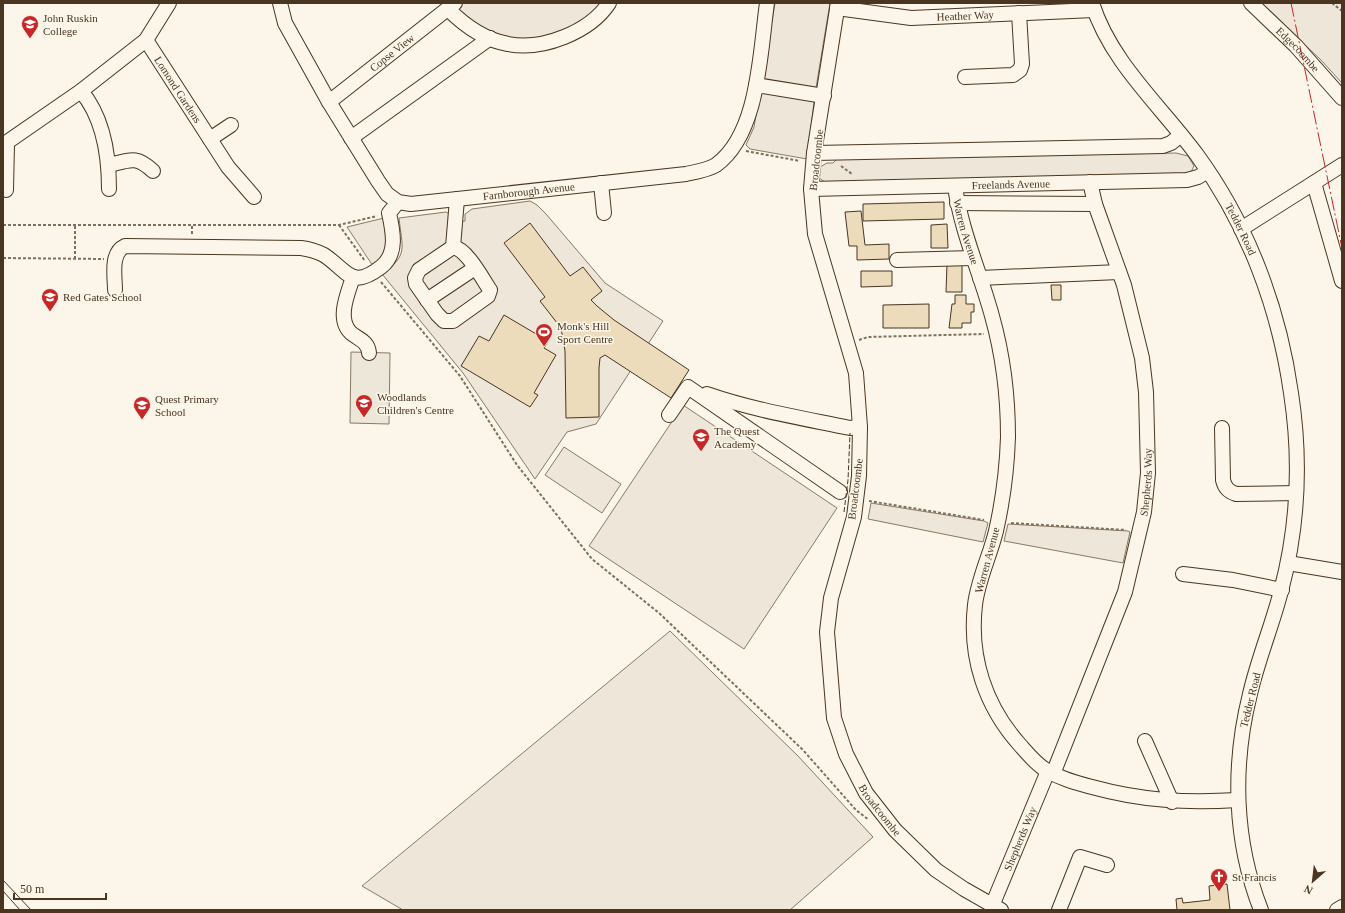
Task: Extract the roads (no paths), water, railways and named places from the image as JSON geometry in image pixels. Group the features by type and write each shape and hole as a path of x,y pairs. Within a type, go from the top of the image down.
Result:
{"street":[{"path":"6,190 5,144 81,91 146,40 169,3"},
{"path":"115,290 116,252 125,246 301,248 313,250 325,256 341,271 353,277 363,278 386,264 392,254 394,243 389,213 398,202 387,194 329,102 285,23 280,3"},
{"path":"452,6 463,23 490,38 509,45 552,42 570,36 605,9 609,3"},
{"name":"Farnborough Avenue","path":"398,202 411,204 686,174 715,166 733,149 743,130 756,85 767,3"},
{"name":"Edgecoombe","path":"1251,3 1296,46 1342,98"},
{"name":"Copse View","path":"329,102 452,6"},
{"name":"Heather Way","path":"838,6 911,18 1012,10 1093,6"},
{"name":"Broadcoombe","path":"838,6 811,189 815,234 856,373 860,427 859,476 854,517 831,598 827,632 834,718 846,754 866,793 895,830 936,870 996,908"},
{"name":"Tedder Road","path":"1093,6 1126,66 1208,171 1241,229 1258,266 1270,298 1284,353 1292,395 1296,441 1296,493 1288,563 1282,590 1250,694 1237,770 1238,800 1243,849 1249,875 1261,910"},
{"path":"965,78 1013,75 1020,70 1022,64 1012,10"},
{"path":"351,138 490,38"},
{"name":"Lomond Gardens","path":"146,40 228,167 254,197"},
{"path":"756,85 824,96"},
{"path":"81,91 91,104 109,165 109,189"},
{"path":"210,139 231,125"},
{"path":"817,156 1163,146 1171,143 1181,135"},
{"path":"109,165 131,159 144,162 153,171"},
{"path":"1241,229 1342,165"},
{"name":"Freelands Avenue","path":"811,189 1187,180 1198,177 1208,171"},
{"name":"Shepherds Way","path":"996,908 1116,616 1130,574 1144,512 1148,473 1146,392 1142,358 1133,318 1119,272 1095,204 1090,182"},
{"path":"601,183 604,213"},
{"path":"1314,183 1342,281"},
{"name":"Warren Avenue","path":"955,186 957,203 996,333 1007,398 1008,438 1006,473 998,522 980,582 975,605 976,657 983,684 993,708 1006,730 1038,764 1051,772 1077,783 1118,794 1172,802 1194,803 1238,800"},
{"path":"453,247 457,199"},
{"path":"957,203 1095,204"},
{"path":"453,247 459,248 490,290 488,296 453,321 444,321 416,284 415,278 419,270 453,247"},
{"path":"897,260 973,258"},
{"path":"427,300 475,268"},
{"path":"980,278 1119,272"},
{"path":"353,277 345,302 344,319 347,328 365,343 369,353"},
{"path":"688,387 738,405 850,428 860,427"},
{"path":"669,415 688,387"},
{"path":"688,387 840,492"},
{"path":"1222,428 1223,480 1225,487 1230,492 1236,494 1296,493"},
{"path":"1288,563 1342,572"},
{"path":"1183,574 1233,580 1282,590"},
{"path":"1145,741 1172,802"},
{"path":"1060,910 1080,857 1107,865"},
{"path":"1337,910 1342,907"}],"tram line":[{"path":"3,880 31,910"},
{"path":"3,891 20,910"}],"place":[{"name":"John Ruskin College","path":"30,39"},
{"name":"Red Gates School","path":"50,312"},
{"name":"Monk's Hill Sport Centre","path":"544,347"},
{"name":"Woodlands Children's Centre","path":"364,418"},
{"name":"Quest Primary School","path":"142,420"},
{"name":"The Quest Academy","path":"701,452"},
{"name":"St Francis","path":"1219,892"}]}
